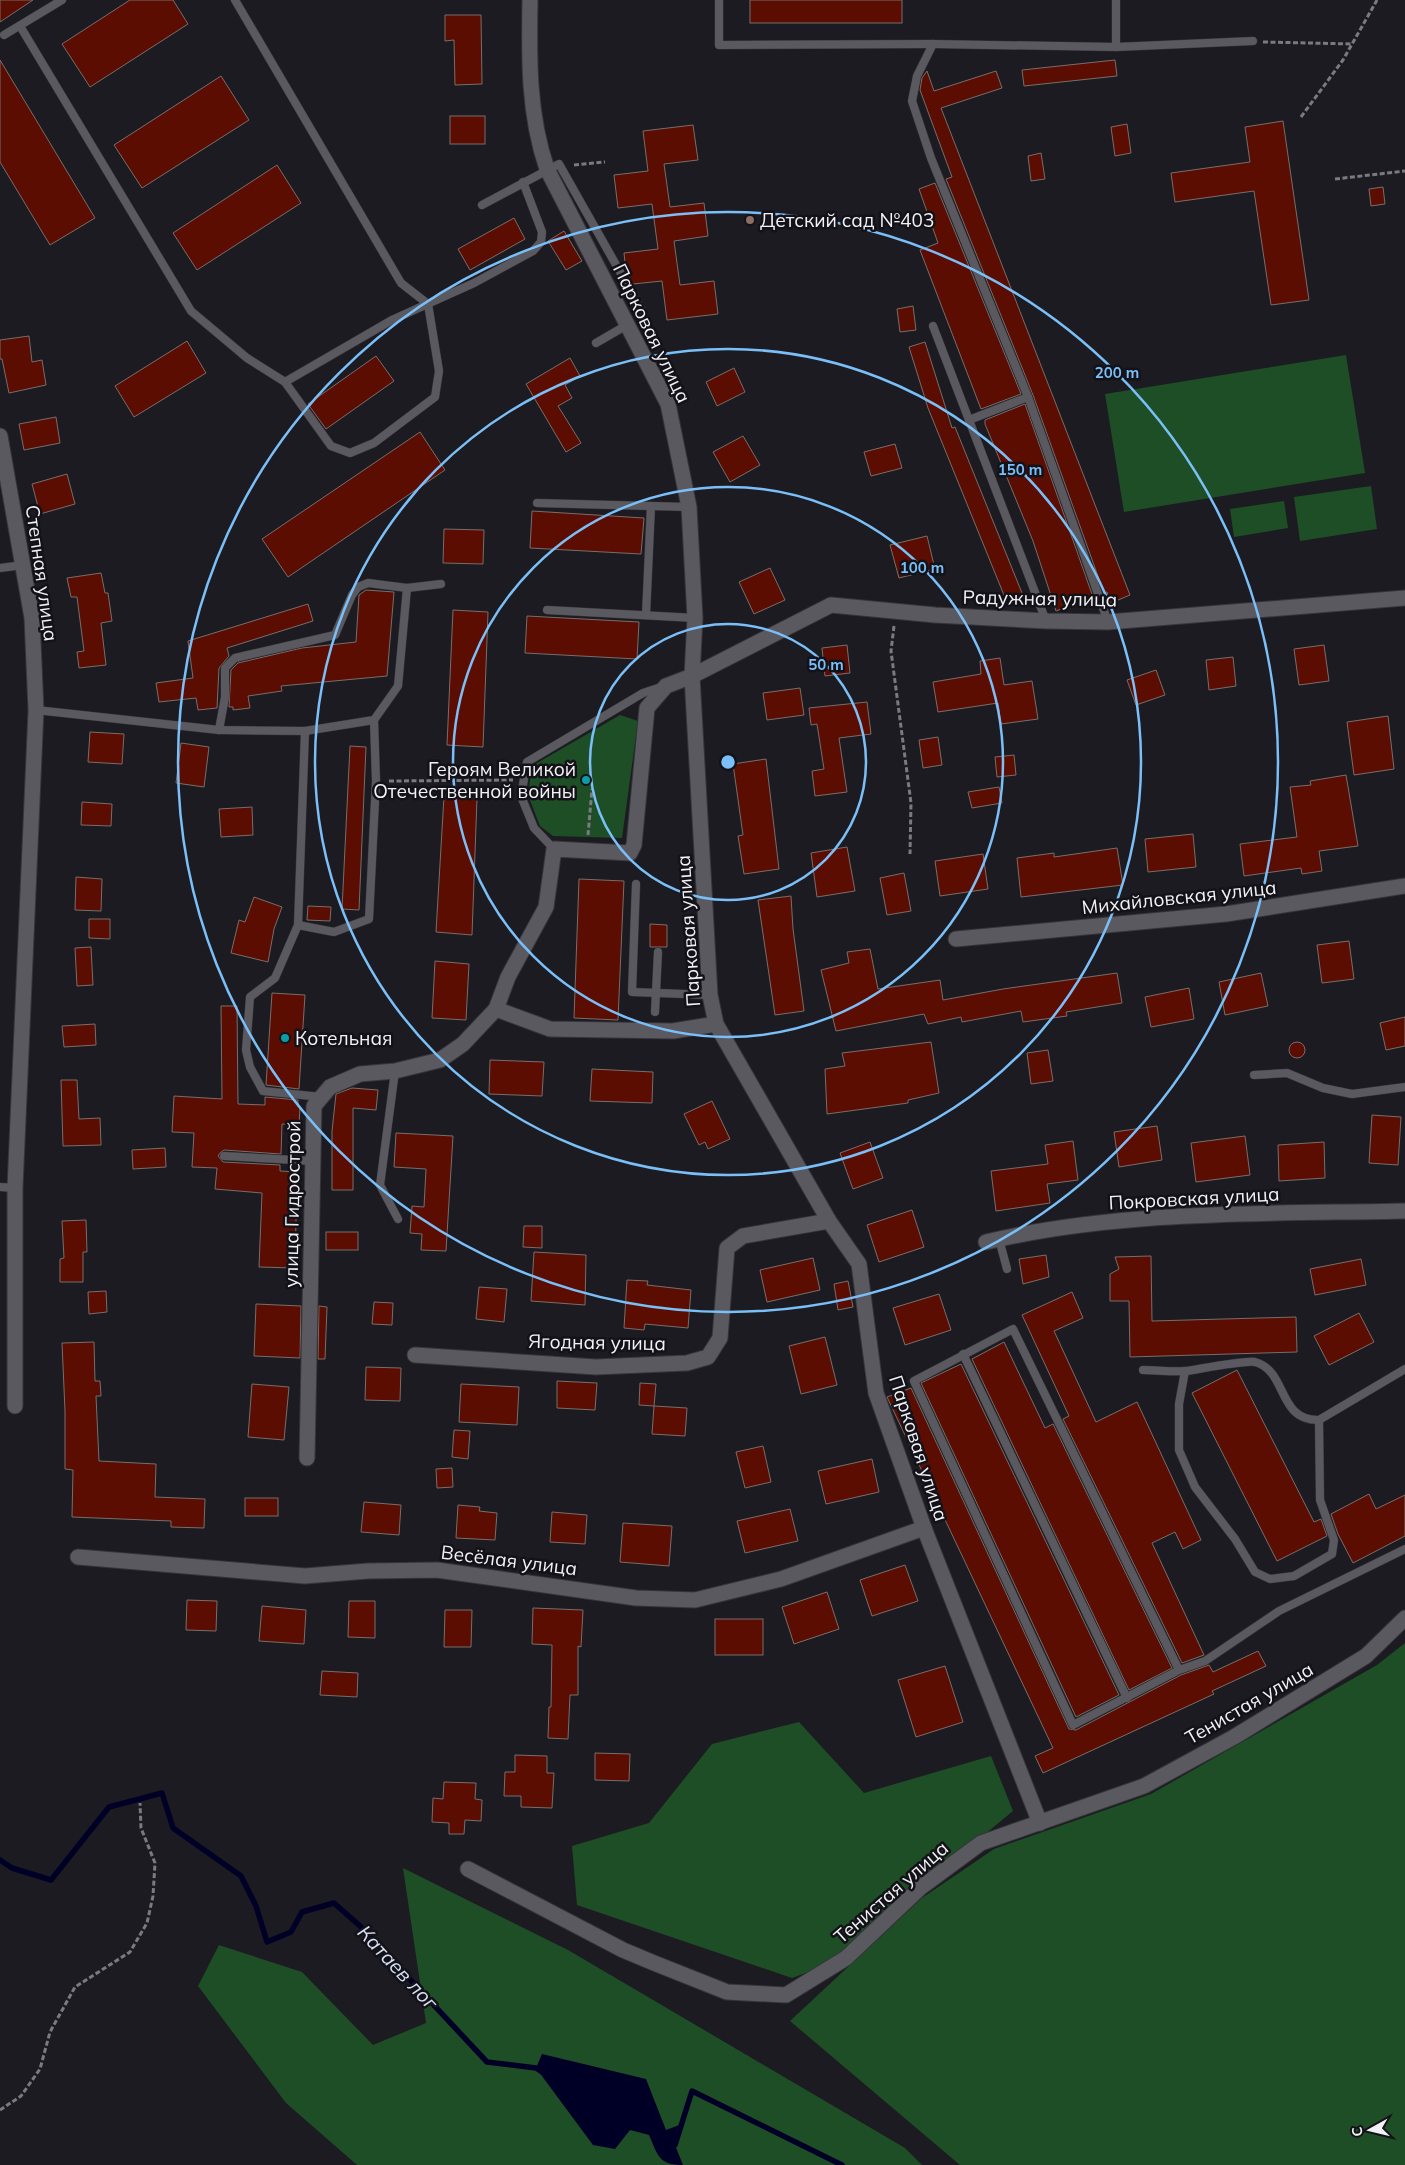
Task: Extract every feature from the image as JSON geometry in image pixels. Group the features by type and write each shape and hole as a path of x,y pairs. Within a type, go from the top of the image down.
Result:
{"street":[{"name":"Парковая улица","path":"530,0 532,105 540,151 553,167 627,325 668,404 689,507 696,618 692,676 710,995 716,1024 829,1221 859,1264 876,1393 924,1528 1040,1823"},
{"name":"Степная улица","path":"0,436 32,618 36,710 7,1188 15,1406"},
{"name":"Радужная улица","path":"692,676 831,605 1046,621 1108,622 1405,598"},
{"path":"322,1097 330,1088 360,1074 395,1071 440,1060 463,1044 496,1009 508,977 546,907 554,849 630,853 634,845 647,708 666,686 692,676"},
{"name":"Михайловская улица","path":"956,939 1226,914 1405,886"},
{"path":"496,1009 550,1029 673,1031 716,1024"},
{"name":"улица Гидрострой","path":"307,1458 314,1106 322,1097"},
{"name":"Покровская улица","path":"992,1241 1098,1222 1215,1216 1405,1211"},
{"name":"Ягодная улица","path":"415,1355 596,1366 687,1363 708,1356 720,1338 727,1248 743,1236 829,1221"},
{"name":"Весёлая улица","path":"78,1557 305,1576 368,1571 438,1570 636,1598 695,1600 781,1579 924,1528"},
{"name":"Тенистая улица","path":"468,1869 623,1950 727,1992 786,1995 846,1958 920,1888 981,1843 1144,1786 1234,1737 1366,1656 1405,1618"}],"lane":[{"path":"4,36 62,0"},
{"path":"20,26 191,311 247,358 285,382 331,446 350,453 374,442 435,397 439,371 428,304 401,283 235,0"},
{"path":"719,0 718,45 933,44 1116,47 1253,42"},
{"path":"1116,0 1116,47"},
{"path":"933,44 917,76 912,101 931,158 1028,397 1108,622"},
{"path":"482,205 553,167 641,309"},
{"path":"285,382 392,320 474,283 534,251 542,242 542,232 523,182"},
{"path":"596,343 627,325"},
{"path":"934,326 1046,621"},
{"path":"969,420 1028,397"},
{"path":"536,504 689,507"},
{"path":"646,615 651,506"},
{"path":"0,568 23,564"},
{"path":"219,730 225,697 225,668 235,658 335,635 352,595 358,587 368,583 407,588 441,584"},
{"path":"298,925 334,932 369,919 376,781 374,720 398,686 407,588"},
{"path":"547,610 696,618"},
{"path":"554,849 534,828 521,796 527,762 643,693 666,686"},
{"path":"36,710 219,730 305,731 374,720"},
{"path":"305,731 298,925 275,978 250,997 246,1050 250,1067 263,1091 322,1097"},
{"path":"636,884 632,992 710,995"},
{"path":"655,1012 658,952"},
{"path":"395,1071 380,1185 398,1219"},
{"path":"1254,1075 1287,1073 1323,1088 1352,1094 1405,1087"},
{"path":"224,1156 313,1161"},
{"path":"992,1241 1007,1269"},
{"path":"1179,1670 1013,1329 914,1381 1073,1725 1179,1670 1205,1661 1279,1611 1405,1549"},
{"path":"964,1354 1127,1698"},
{"path":"1143,1370 1184,1371 1254,1362 1269,1369 1294,1412 1306,1420 1320,1420 1405,1369"},
{"path":"1184,1371 1179,1404 1179,1450 1195,1488 1235,1539 1255,1572 1270,1579 1294,1576 1332,1554 1334,1540 1320,1500 1320,1420"}],"path":[{"path":"1301,117 1343,60 1377,0"},
{"path":"1253,42 1353,44"},
{"path":"553,167 605,162"},
{"path":"1335,179 1405,171"},
{"path":"896,611 891,651 911,803 910,854"},
{"path":"376,781 524,780"},
{"path":"586,851 592,789"},
{"path":"0,2110 21,2096 40,2069 50,2032 75,1986 130,1952 147,1923 154,1896 155,1863 141,1828 140,1803"}],"green space":[{"path":"1346,355 1365,473 1124,512 1105,394"},
{"path":"1371,486 1377,529 1300,541 1294,497"},
{"path":"1284,501 1288,528 1234,537 1230,509"},
{"path":"620,715 638,721 622,838 553,836 540,826 528,795 532,766"},
{"path":"1405,1643 1405,2165 960,2165 790,2021 922,1898 994,1849 1151,1794 1377,1665"},
{"path":"799,1722 864,1793 991,1756 1013,1811 920,1888 846,1958 792,1978 577,1905 572,1846 649,1823 712,1744"},
{"path":"403,1868 568,1950 905,2148 922,2165 357,2165 286,2103 198,1986 219,1945 302,1972 373,2045 426,2023"}],"water":[{"path":"542,2054 646,2079 666,2130 682,2124 675,2145 683,2165 675,2165 664,2161 657,2153 649,2135 630,2130 615,2149 593,2145 536,2068"}],"building":[{"path":"0,0 33,0 0,22"},
{"path":"130,0 173,0 188,24 90,87 62,44"},
{"path":"750,0 902,0 902,23 750,23"},
{"path":"445,15 481,15 482,84 455,85 454,40 445,41"},
{"path":"0,60 95,218 50,245 0,162"},
{"path":"1115,60 1117,76 1024,86 1022,70"},
{"path":"927,71 934,91 996,71 1002,88 941,108 1130,595 1111,603 1107,592 1104,593 1033,395 946,179 952,177 920,90 922,78"},
{"path":"221,76 249,120 142,188 114,145"},
{"path":"450,116 485,116 485,144 450,144"},
{"path":"1283,121 1309,300 1271,305 1254,191 1175,202 1171,173 1250,162 1245,127"},
{"path":"1127,124 1131,153 1115,156 1111,127"},
{"path":"693,125 698,160 664,164 670,207 704,203 708,236 674,241 680,285 714,281 718,314 667,320 662,281 633,284 626,272 624,253 658,249 652,204 618,208 614,175 648,171 643,131"},
{"path":"1041,153 1045,179 1031,181 1028,156"},
{"path":"277,165 301,203 197,270 173,233"},
{"path":"935,183 1021,394 981,409 920,250 938,243 919,189"},
{"path":"1383,187 1385,204 1371,206 1369,189"},
{"path":"514,218 525,239 470,270 458,249"},
{"path":"564,231 582,261 566,270 548,241"},
{"path":"913,306 916,330 900,332 897,309"},
{"path":"29,336 32,362 42,360 46,385 9,393 2,359 0,359 0,340"},
{"path":"187,341 206,373 134,417 115,386"},
{"path":"925,342 952,428 955,427 1024,598 1008,605 928,408 909,347"},
{"path":"376,356 394,381 326,429 308,404"},
{"path":"570,358 580,376 565,385 572,398 558,406 581,443 566,452 526,384"},
{"path":"734,368 745,392 717,406 706,382"},
{"path":"1025,404 1093,597 1056,611 1033,541 985,424 985,420"},
{"path":"56,417 60,443 24,450 19,424"},
{"path":"420,432 445,470 288,577 262,539"},
{"path":"743,436 760,465 730,482 713,452"},
{"path":"895,444 902,468 871,476 864,452"},
{"path":"67,474 75,504 40,514 32,484"},
{"path":"532,511 644,518 641,554 530,548"},
{"path":"444,529 484,530 483,564 443,563"},
{"path":"927,536 935,569 899,578 890,545"},
{"path":"770,568 785,600 754,614 739,582"},
{"path":"101,573 105,593 108,593 112,621 101,623 106,665 79,668 77,652 84,651 77,597 71,597 67,578"},
{"path":"366,590 394,592 387,676 281,686 282,691 248,696 250,708 233,710 233,707 229,707 231,670 238,663 302,648 356,642 359,595"},
{"path":"308,604 313,621 227,648 229,656 219,668 217,708 198,710 196,698 159,702 156,683 193,678 188,641"},
{"path":"453,610 488,612 483,747 447,745"},
{"path":"527,616 639,622 637,659 525,653"},
{"path":"847,645 850,673 825,676 822,648"},
{"path":"1324,645 1329,681 1299,685 1294,649"},
{"path":"1233,657 1236,686 1209,690 1206,660"},
{"path":"1000,658 1004,685 1032,681 1038,719 1001,724 998,703 938,712 933,682 981,674 980,661"},
{"path":"1156,670 1165,695 1136,705 1127,680"},
{"path":"800,688 804,715 767,720 763,693"},
{"path":"867,702 871,734 839,738 847,792 815,796 812,771 824,769 817,724 811,725 809,708"},
{"path":"1388,716 1394,769 1354,775 1347,722"},
{"path":"90,732 124,734 122,764 88,762"},
{"path":"938,737 942,765 923,768 919,740"},
{"path":"181,743 209,747 204,787 176,783"},
{"path":"350,746 366,747 359,910 342,909"},
{"path":"1014,755 1016,775 997,777 995,757"},
{"path":"766,759 779,869 744,874 738,836 743,835 733,764"},
{"path":"1346,775 1358,846 1319,851 1322,871 1302,874 1301,868 1244,876 1240,844 1297,837 1290,787 1311,785 1310,781"},
{"path":"999,787 1002,803 972,808 968,792"},
{"path":"444,796 477,798 472,935 436,932"},
{"path":"82,802 112,804 111,826 81,825"},
{"path":"252,807 253,835 221,837 219,809"},
{"path":"1193,834 1196,867 1148,872 1145,839"},
{"path":"847,847 855,891 817,897 811,853"},
{"path":"1117,848 1123,885 1021,897 1017,858 1054,853 1054,857"},
{"path":"983,854 988,889 940,896 935,861"},
{"path":"904,873 911,911 887,915 880,878"},
{"path":"76,877 102,879 101,911 75,910"},
{"path":"579,879 624,881 618,1020 574,1018"},
{"path":"791,896 793,929 804,1011 775,1015 758,900"},
{"path":"254,897 282,907 274,929 268,962 231,953 239,920 245,922"},
{"path":"308,906 331,907 330,921 307,920"},
{"path":"89,919 110,919 110,939 89,938"},
{"path":"650,924 667,925 667,947 650,947"},
{"path":"1349,941 1354,979 1322,983 1317,945"},
{"path":"91,947 93,985 77,986 75,948"},
{"path":"870,949 878,989 940,980 943,1000 1003,989 1117,973 1122,1003 1066,1012 1067,1016 1023,1022 1021,1011 962,1022 961,1017 928,1024 924,1014 836,1031 821,970 849,963 847,952"},
{"path":"435,961 469,964 466,1020 432,1018"},
{"path":"1261,973 1268,1006 1225,1015 1219,982"},
{"path":"1189,988 1194,1019 1151,1027 1145,997"},
{"name":"Котельная","path":"272,993 305,995 299,1089 266,1085"},
{"path":"221,1006 237,1006 238,1104 265,1105 265,1097 298,1100 298,1107 300,1107 299,1125 282,1124 281,1154 224,1150 218,1156 223,1162 280,1165 280,1171 297,1172 295,1268 259,1267 262,1193 215,1189 217,1168 192,1167 194,1133 172,1132 174,1096 222,1099"},
{"path":"1405,1017 1405,1046 1386,1050 1380,1023"},
{"path":"95,1024 96,1045 64,1047 62,1026"},
{"path":"931,1042 939,1093 908,1100 908,1103 827,1114 825,1069 845,1066 842,1053"},
{"path":"1297,1042 1305,1050 1297,1058 1289,1050"},
{"path":"1048,1050 1053,1081 1031,1084 1027,1053"},
{"path":"490,1060 544,1062 542,1096 489,1094"},
{"path":"592,1069 653,1072 652,1103 590,1101"},
{"path":"61,1080 77,1080 79,1119 100,1118 101,1145 63,1146"},
{"path":"352,1088 378,1090 376,1110 353,1108 353,1190 332,1190 332,1131 336,1094"},
{"path":"712,1101 730,1139 708,1149 705,1142 699,1145 684,1114"},
{"path":"1372,1115 1401,1117 1398,1165 1369,1163"},
{"path":"1157,1126 1162,1160 1119,1167 1114,1132"},
{"path":"396,1133 453,1136 446,1251 421,1250 422,1234 410,1233 412,1206 424,1207 426,1169 394,1167"},
{"path":"1245,1136 1250,1175 1196,1182 1191,1143"},
{"path":"1073,1141 1078,1180 1047,1184 1050,1203 996,1211 991,1171 1048,1164 1045,1145"},
{"path":"870,1142 883,1178 853,1189 840,1153"},
{"path":"1324,1142 1325,1178 1279,1181 1278,1145"},
{"path":"165,1148 166,1167 133,1169 132,1150"},
{"path":"912,1210 924,1247 879,1262 867,1225"},
{"path":"86,1220 87,1252 83,1252 83,1282 60,1282 60,1259 64,1258 62,1221"},
{"path":"524,1226 542,1226 542,1248 523,1247"},
{"path":"326,1232 358,1232 358,1250 326,1250"},
{"path":"534,1252 586,1255 585,1305 531,1301"},
{"path":"1046,1255 1049,1277 1023,1284 1019,1259"},
{"path":"1151,1256 1152,1321 1296,1317 1297,1352 1130,1357 1129,1301 1110,1301 1110,1274 1119,1269 1115,1257"},
{"path":"813,1258 820,1290 767,1302 760,1270"},
{"path":"1361,1259 1366,1285 1315,1295 1310,1269"},
{"path":"627,1280 648,1281 647,1285 691,1290 688,1328 645,1324 644,1330 624,1328"},
{"path":"848,1281 853,1307 838,1310 834,1284"},
{"path":"479,1287 507,1289 504,1322 476,1319"},
{"path":"106,1291 107,1312 89,1314 88,1292"},
{"path":"1072,1292 1083,1318 1054,1331 1096,1422 1137,1402 1201,1540 1183,1549 1175,1532 1152,1543 1204,1655 1182,1663 1063,1419 1069,1416 1022,1315"},
{"path":"939,1294 951,1330 905,1345 893,1308"},
{"path":"374,1302 393,1303 392,1325 372,1324"},
{"path":"256,1304 301,1306 300,1358 254,1356"},
{"path":"319,1306 327,1307 325,1359 318,1359"},
{"path":"1359,1313 1374,1342 1329,1365 1314,1336"},
{"path":"825,1337 837,1385 801,1394 789,1346"},
{"path":"94,1342 95,1381 100,1381 101,1396 96,1396 99,1461 156,1464 155,1497 205,1499 204,1528 171,1527 171,1521 72,1517 73,1470 65,1469 62,1343"},
{"path":"1004,1342 1045,1428 1053,1424 1172,1668 1129,1690 972,1359"},
{"path":"961,1364 1119,1695 1076,1717 921,1383"},
{"path":"366,1367 401,1368 400,1401 365,1400"},
{"path":"1237,1370 1314,1522 1321,1519 1327,1536 1277,1561 1192,1393"},
{"path":"557,1381 597,1383 595,1410 557,1408"},
{"path":"640,1383 656,1384 654,1406 639,1405"},
{"path":"252,1384 289,1387 284,1440 248,1437"},
{"path":"461,1384 519,1387 517,1425 459,1422"},
{"path":"911,1388 1069,1729 1076,1730 1181,1675 1209,1665 1213,1672 1258,1651 1266,1666 1212,1691 1214,1694 1043,1773 1035,1756 1053,1748 887,1397"},
{"path":"654,1406 687,1408 685,1436 652,1434"},
{"path":"454,1430 470,1431 468,1459 452,1457"},
{"path":"763,1446 771,1482 745,1488 736,1452"},
{"path":"872,1459 879,1492 826,1504 818,1471"},
{"path":"452,1468 453,1487 437,1488 436,1469"},
{"path":"1369,1494 1376,1509 1405,1495 1405,1536 1353,1563 1338,1534 1331,1514"},
{"path":"245,1498 278,1498 278,1516 245,1516"},
{"path":"364,1502 401,1505 399,1535 361,1532"},
{"path":"458,1505 480,1507 479,1511 497,1513 495,1540 456,1538"},
{"path":"790,1509 798,1541 745,1553 737,1521"},
{"path":"552,1512 587,1515 585,1544 550,1542"},
{"path":"623,1523 672,1526 669,1566 620,1562"},
{"path":"905,1565 918,1601 872,1616 860,1580"},
{"path":"827,1592 839,1629 794,1644 782,1607"},
{"path":"187,1600 217,1601 216,1631 186,1630"},
{"path":"349,1601 375,1601 375,1638 348,1637"},
{"path":"262,1606 306,1610 304,1644 259,1641"},
{"path":"533,1608 583,1610 581,1647 578,1646 578,1695 570,1695 568,1739 548,1738 549,1707 551,1707 552,1645 532,1644"},
{"path":"445,1610 472,1610 471,1647 444,1647"},
{"path":"715,1619 763,1619 763,1655 715,1655"},
{"path":"945,1666 963,1722 916,1737 898,1680"},
{"path":"322,1671 358,1673 357,1697 320,1695"},
{"path":"595,1753 630,1754 629,1781 595,1780"},
{"path":"515,1755 547,1756 547,1773 554,1773 552,1808 521,1807 521,1796 504,1796 505,1772 515,1772"},
{"path":"444,1782 476,1783 475,1799 482,1800 481,1821 465,1820 464,1834 449,1834 449,1823 432,1822 433,1798 443,1799"}],"waterway":[{"name":"Катаев лог","path":"0,1860 12,1868 51,1880 109,1807 162,1793 173,1828 241,1876 256,1906 267,1942 291,1932 302,1912 334,1903 360,1926 487,2062 536,2068 542,2072"},
{"name":"Катаев лог","path":"672,2142 675,2145 692,2091 842,2165"}],"place":[{"name":"Детский сад №403","path":"750,220"},
{"name":"Героям Великой Отечественной войны","path":"586,780"},
{"name":"Котельная","path":"285,1038"}]}
